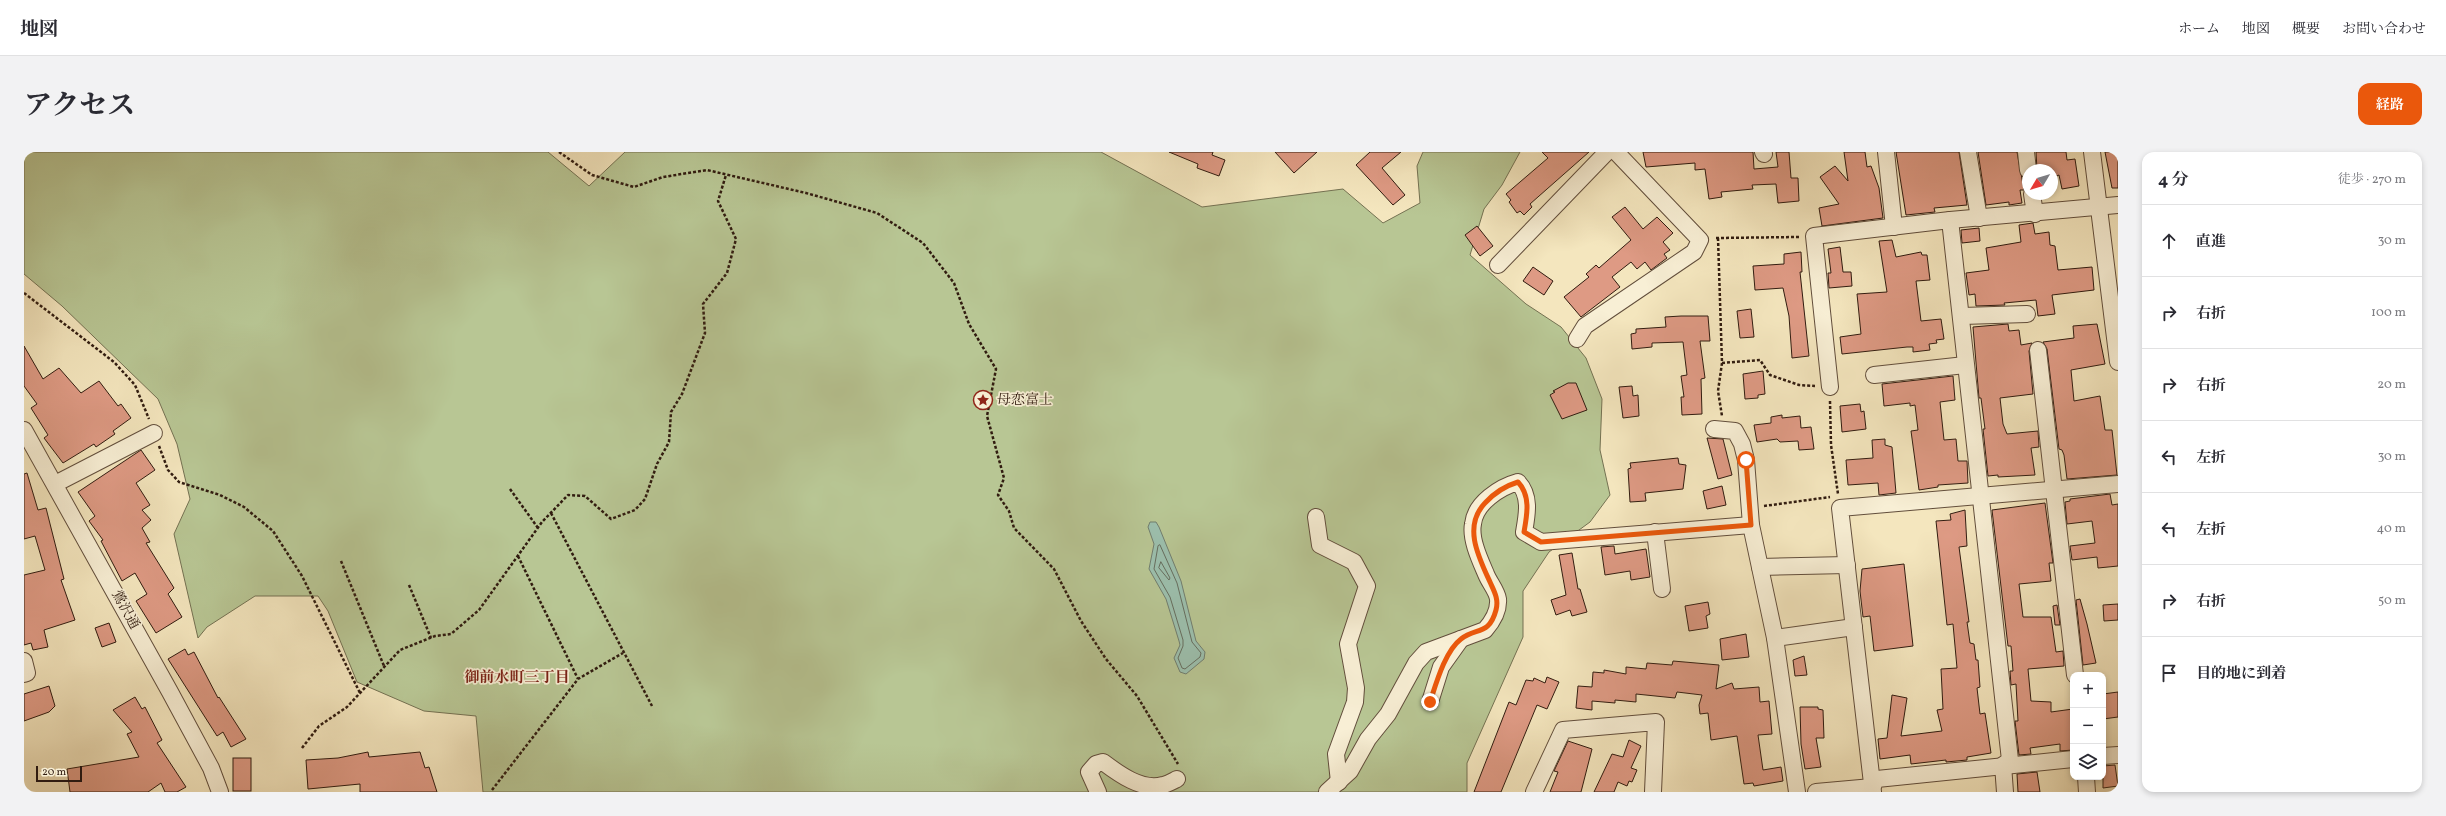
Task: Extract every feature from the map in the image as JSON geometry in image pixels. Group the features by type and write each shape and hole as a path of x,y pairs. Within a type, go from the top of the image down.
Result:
{"street":[{"path":"1498,265 1607,152"},
{"path":"1577,339 1585,326 1694,252 1700,240 1616,152"},
{"path":"1886,152 1894,227"},
{"path":"1968,152 1979,218"},
{"path":"2026,152 2027,164"},
{"path":"2092,152 2118,362"},
{"path":"2033,200 2035,214"},
{"path":"1830,387 1814,236 1950,220 2118,206"},
{"path":"1950,220 1962,316 1965,365 2010,760 2003,765"},
{"path":"1962,316 2027,314"},
{"path":"2038,350 2075,672"},
{"path":"1874,375 1965,365"},
{"path":"1719,428 1735,431 1742,444 1751,525 1775,638 1797,792"},
{"path":"55,484 154,433"},
{"name":"鶯沢通","path":"25,435 55,484 208,761 220,792"},
{"path":"1333,787 1356,762 1368,739 1388,714 1416,663 1426,652 1485,630 1491,623 1498,599 1473,536 1472,523 1480,508 1494,494 1507,486 1518,482 1524,489 1528,510 1524,532 1541,542 1751,525"},
{"path":"1873,789 1839,502 1981,496 2118,484"},
{"path":"1316,517 1320,545 1354,562 1367,586 1348,644 1356,688 1355,702 1336,754 1333,787"},
{"path":"1655,532 1662,589"},
{"path":"1760,567 1846,565"},
{"path":"1775,638 1854,628"},
{"path":"1430,702 1441,667 1460,639"},
{"path":"24,661 27,673 24,674"},
{"path":"1534,792 1563,730 1656,722 1653,792"},
{"path":"2106,756 2118,755"},
{"path":"1873,789 1877,779 2070,759"},
{"path":"1098,792 1088,772 1096,764 1103,762 1118,773 1147,786 1162,786 1178,779"},
{"path":"2003,765 2006,792"},
{"path":"2086,780 2087,792"},
{"path":"1816,792 1873,789"}],"path":[{"path":"559,152 592,175 634,187 663,177 707,170 806,193 877,213 923,243 954,283 969,324 996,369 987,416 1004,478 998,495 1009,512 1014,528 1054,569 1081,621 1106,659 1137,696 1177,759 1179,768 1178,779"},
{"path":"302,748 319,726 347,707 400,650 431,638 452,634 479,610 538,528 568,496 585,496 611,519 635,510 645,499 657,464 669,442 671,412 682,394 705,333 703,304 727,273 736,239 718,201 726,175"},
{"path":"1700,240 1718,238 1814,236"},
{"path":"1718,238 1722,363 1718,391 1719,428"},
{"path":"24,293 114,362 135,385 168,470 179,482 220,495 244,507 273,531 302,576 360,693"},
{"path":"1722,363 1760,360 1770,375 1799,385 1830,387 1831,445 1839,502 1750,508"},
{"path":"510,489 538,528"},
{"path":"551,513 652,706"},
{"path":"518,556 578,679"},
{"path":"341,561 384,666"},
{"path":"409,585 431,638"},
{"path":"492,790 578,679 623,653"}],"shaded area":[{"path":"24,152 548,152 589,186 625,152 1101,152 1202,207 1343,189 1383,223 1420,203 1417,166 1423,152 1520,152 1502,185 1484,209 1470,255 1526,304 1561,327 1586,358 1602,399 1600,450 1610,495 1590,522 1549,552 1523,591 1523,637 1467,763 1467,792 483,792 476,716 424,711 357,682 328,611 318,596 255,596 207,627 198,638 174,534 190,499 177,444 158,399 62,306 24,274"}],"water":[{"path":"1150,522 1156,522 1159,527 1181,581 1196,641 1205,652 1204,659 1186,674 1180,672 1174,658 1180,645 1166,599 1149,569 1154,544 1148,527"}],"building":[{"path":"1169,152 1213,152 1212,155 1225,160 1219,176 1197,168 1198,164"},
{"path":"1275,152 1317,152 1294,173"},
{"path":"1370,152 1401,152 1382,168 1405,195 1393,205 1356,165"},
{"path":"1542,152 1589,152 1530,204 1532,207 1524,215 1520,211 1517,213 1509,202 1511,200 1506,194 1548,158"},
{"path":"1643,152 1753,152 1754,169 1778,167 1776,152 1789,152 1791,178 1798,178 1799,201 1778,203 1776,184 1752,185 1753,189 1721,192 1722,197 1709,199 1705,169 1695,170 1695,163 1646,167"},
{"path":"1844,152 1865,152 1867,167 1871,166 1879,188 1883,218 1822,226 1819,208 1839,204 1820,177 1835,166 1848,181"},
{"path":"1896,152 1959,152 1967,205 1934,208 1935,212 1906,215"},
{"path":"1978,152 2017,152 2022,179 2022,190 2020,190 2022,203 2009,205 2009,202 1986,205"},
{"path":"2036,152 2066,152 2067,160 2075,159 2079,186 2062,189 2058,175 2058,164 2037,164"},
{"path":"2105,152 2118,152 2118,188 2112,188"},
{"path":"1625,207 1643,229 1657,217 1673,233 1663,242 1670,250 1664,254 1667,258 1651,270 1645,262 1637,269 1631,262 1612,277 1620,287 1581,317 1564,297 1589,277 1586,274 1596,265 1599,268 1631,240 1612,217"},
{"path":"2033,223 2035,234 2049,232 2050,245 2055,246 2058,270 2092,267 2094,290 2052,295 2055,314 2038,316 2036,300 2004,303 2005,305 1976,306 1975,294 1969,295 1966,273 1989,270 1986,248 2021,242 2019,225"},
{"path":"1477,226 1493,246 1480,256 1465,235"},
{"path":"1979,228 1980,241 1962,243 1961,230"},
{"path":"1892,240 1896,257 1921,252 1922,255 1927,255 1930,280 1916,281 1921,321 1941,319 1944,339 1936,340 1937,343 1929,344 1930,350 1913,352 1913,347 1907,347 1842,354 1840,337 1861,334 1857,294 1887,292 1879,241"},
{"path":"1840,247 1843,272 1851,272 1852,286 1829,288 1828,273 1831,273 1828,249"},
{"path":"1801,252 1802,272 1800,272 1809,356 1792,358 1789,316 1783,288 1755,290 1753,266 1784,264 1784,254"},
{"path":"1533,267 1553,281 1544,295 1523,281"},
{"path":"1751,309 1754,337 1740,338 1737,311"},
{"path":"1708,316 1710,341 1700,341 1705,378 1701,379 1702,414 1682,415 1681,397 1684,397 1681,376 1687,375 1683,342 1652,343 1652,347 1632,349 1631,334 1636,333 1636,329 1666,327 1665,317"},
{"path":"2008,324 2009,331 2019,330 2021,345 2032,343 2029,351 2033,394 2000,398 2003,424 2007,434 2038,431 2039,447 2031,448 2035,475 1998,477 1998,475 1988,476 1983,429 1985,429 1981,398 1979,398 1973,327"},
{"path":"2097,324 2105,364 2071,370 2074,401 2100,396 2105,430 2112,430 2117,475 2067,479 2064,455 2062,450 2059,449 2047,349 2043,342 2074,338 2073,326"},
{"path":"24,346 43,379 59,368 81,393 99,381 118,406 121,404 131,418 113,431 115,434 96,447 94,444 63,463 44,438 48,435 31,408 37,404 24,386"},
{"path":"1763,371 1765,394 1758,395 1758,398 1745,399 1743,374"},
{"path":"1953,376 1955,400 1940,402 1944,440 1956,439 1958,461 1967,461 1968,483 1938,485 1938,487 1919,490 1911,431 1918,430 1915,405 1910,406 1910,403 1884,406 1882,384"},
{"path":"1568,383 1576,383 1587,410 1562,419 1550,395 1555,392 1553,391"},
{"path":"1632,386 1633,396 1638,395 1639,416 1623,418 1619,387"},
{"path":"1860,404 1861,412 1864,411 1866,429 1842,432 1840,406"},
{"path":"1782,415 1782,418 1800,416 1801,428 1811,427 1814,449 1799,450 1798,441 1780,442 1777,439 1757,442 1754,425 1771,423 1771,417"},
{"path":"1707,438 1723,439 1732,475 1718,479"},
{"path":"1885,439 1885,445 1892,447 1896,493 1879,495 1878,483 1848,485 1846,460 1873,458 1872,440"},
{"path":"141,450 155,470 136,483 150,505 142,510 151,520 142,528 150,542 146,543 174,588 168,594 182,617 156,633 136,601 147,594 135,573 122,581 101,541 103,540 89,521 95,516 78,492"},
{"path":"1678,458 1679,464 1686,465 1683,489 1645,493 1646,501 1630,502 1628,469 1631,468 1630,463"},
{"path":"27,473 38,510 46,508 64,579 61,580 75,620 44,630 48,647 33,650 31,643 24,645 24,575 45,570 35,536 24,539 24,474"},
{"path":"1722,486 1726,505 1707,509 1703,491"},
{"path":"2110,494 2112,505 2118,504 2118,566 2098,568 2097,557 2072,560 2070,546 2095,543 2092,521 2067,524 2065,502 2070,501 2070,499"},
{"path":"2045,503 2053,563 2049,563 2051,581 2019,584 2023,617 2051,617 2056,652 2063,651 2064,666 2028,669 2031,701 2051,702 2051,712 2070,709 2070,750 2060,751 2060,744 2030,748 2031,754 2019,755 2015,721 2018,721 2016,684 2011,685 2010,671 2013,671 2011,646 2008,646 1992,510"},
{"path":"1965,510 1967,546 1959,547 1969,622 1967,622 1970,643 1974,644 1976,660 1978,660 1980,687 1977,688 1980,714 1985,713 1991,753 1967,757 1967,760 1946,762 1946,760 1911,764 1910,755 1880,759 1878,739 1887,738 1892,695 1907,698 1901,736 1942,731 1937,710 1943,709 1941,669 1957,668 1953,624 1947,625 1936,521 1951,520 1950,514"},
{"path":"1614,546 1615,554 1646,549 1650,577 1631,580 1630,571 1605,575 1601,547"},
{"path":"1572,553 1578,589 1580,589 1587,612 1572,616 1570,610 1556,615 1551,600 1566,595 1559,555"},
{"path":"1904,564 1913,646 1874,651 1870,616 1863,617 1860,591 1862,569"},
{"path":"2080,599 2096,663 2083,665 2076,600"},
{"path":"1708,602 1710,614 1706,616 1708,628 1689,631 1685,606"},
{"path":"2118,604 2118,620 2104,621 2103,605"},
{"path":"2057,605 2060,625 2055,625 2053,606"},
{"path":"109,623 116,642 102,647 95,628"},
{"path":"1746,634 1749,657 1722,660 1720,639"},
{"path":"185,649 188,655 194,652 218,698 219,697 246,739 231,747 223,732 217,736 168,659"},
{"path":"1804,656 1807,675 1795,676 1793,660"},
{"path":"1673,661 1719,665 1716,689 1732,683 1734,689 1759,687 1760,702 1769,701 1772,734 1758,735 1763,770 1781,767 1783,781 1754,786 1753,783 1744,784 1737,736 1711,740 1708,713 1700,714 1699,705 1702,695 1677,692 1675,698 1636,694 1636,702 1615,700 1615,703 1592,701 1592,710 1576,708 1578,686 1592,687 1593,672 1604,673 1604,670 1626,674 1626,667 1646,669 1647,663 1672,665"},
{"path":"1547,677 1559,682 1547,709 1537,705 1501,792 1474,792 1509,702 1516,705 1526,680 1533,681 1534,678 1545,683"},
{"path":"49,686 55,706 49,712 24,721 24,694"},
{"path":"2118,692 2118,717 2106,719 2106,694"},
{"path":"135,697 142,709 145,707 162,740 157,743 186,787 177,792 165,792 161,783 148,792 70,792 67,769 139,757 127,734 132,732 113,710"},
{"path":"1800,707 1818,707 1818,709 1823,710 1824,738 1816,738 1821,767 1805,769 1801,744"},
{"path":"1629,740 1641,746 1631,768 1637,770 1632,782 1629,781 1627,786 1618,782 1614,792 1594,792 1612,754 1623,757"},
{"path":"1568,741 1592,749 1581,792 1550,792 1558,772 1554,771"},
{"path":"368,752 369,757 420,752 425,768 429,767 437,792 360,792 360,784 308,789 306,760 338,758"},
{"path":"233,758 251,758 251,791 233,791"},
{"path":"2115,765 2118,786 2103,788 2103,780 2106,780 2106,766"},
{"path":"2037,772 2040,792 2018,792 2017,774"}],"place":[{"name":"母恋富士","path":"983,400"}],"district":[{"name":"御前水町三丁目","path":"517,678"}],"route":[{"path":"1430,702 1441,667 1460,639 1485,630 1491,623 1496,610 1498,599 1484,570 1473,536 1472,523 1480,508 1494,494 1507,486 1518,482 1524,489 1528,510 1524,532 1541,542 1751,525 1746,460"}]}
